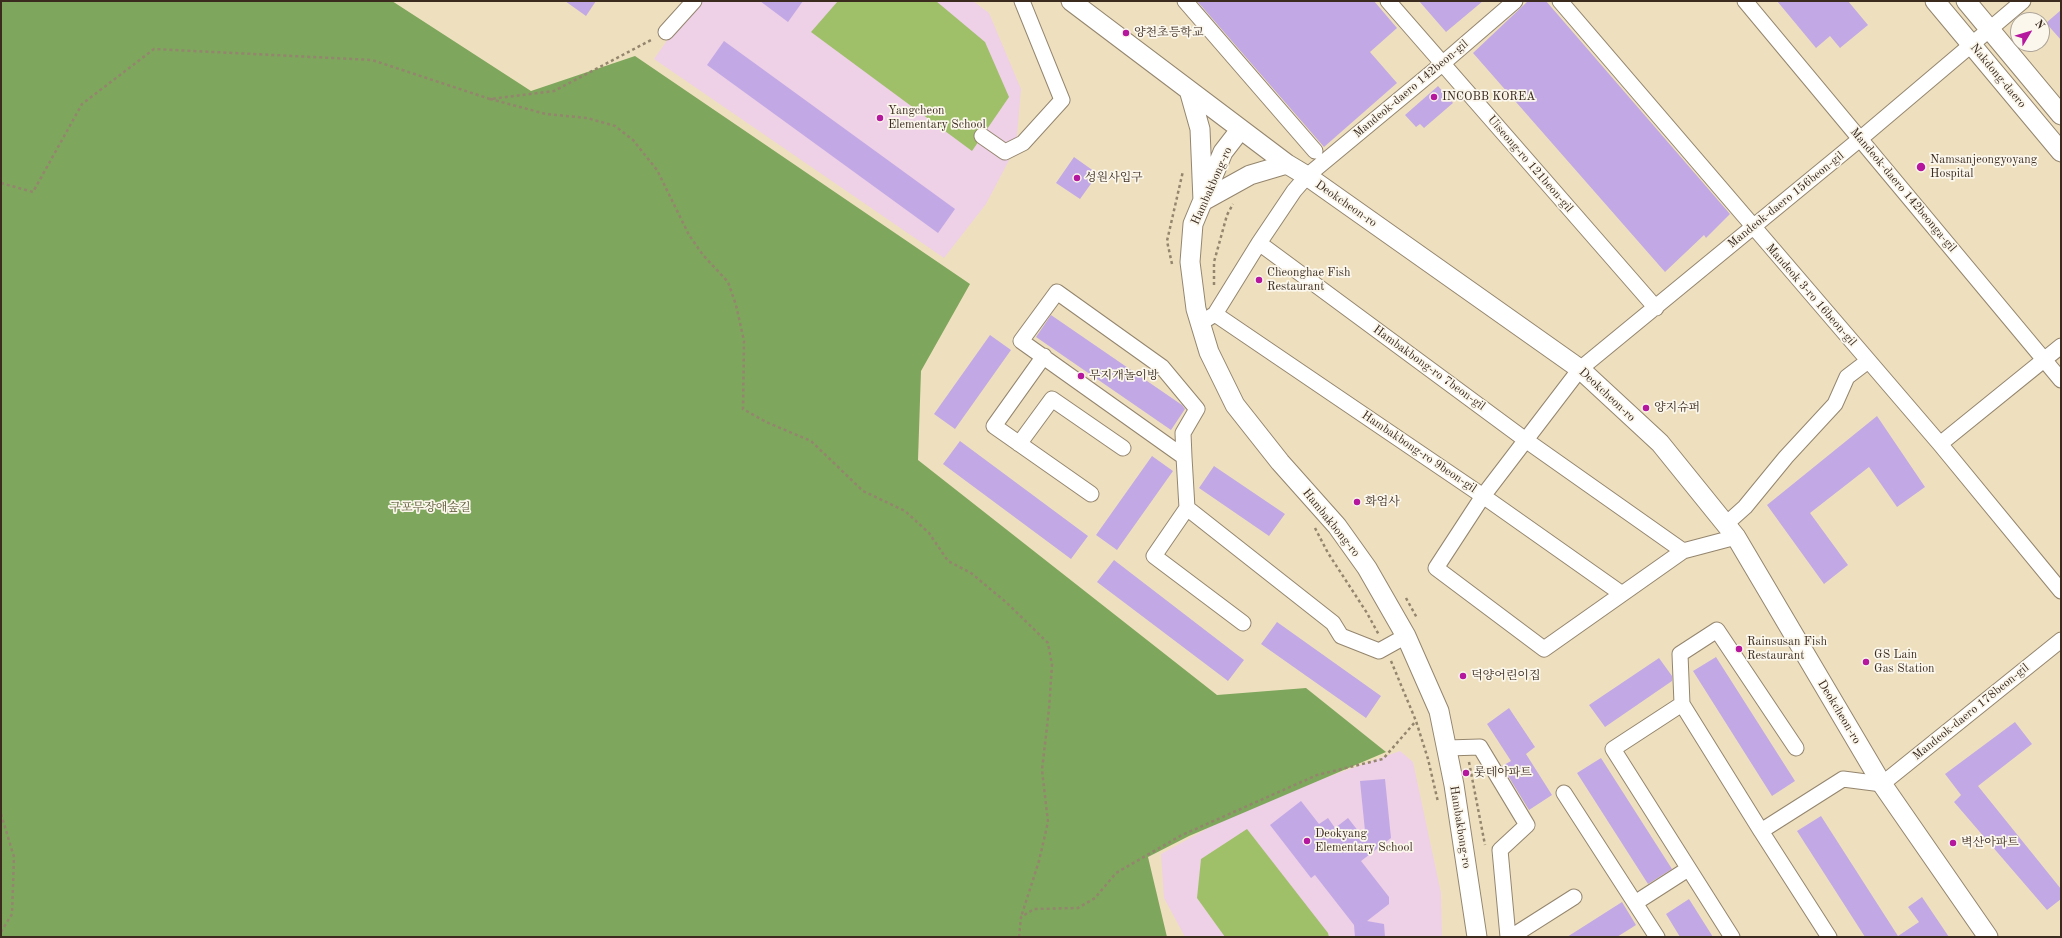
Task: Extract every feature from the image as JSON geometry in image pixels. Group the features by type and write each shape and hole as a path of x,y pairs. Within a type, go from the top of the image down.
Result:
{"main road":[{"name":"Deokcheon-ro","path":"1071,1 1287,164 1307,176 1580,369 1660,443 1731,531 1882,784 1988,937"},
{"name":"Nakdong-daero","path":"1935,1 2061,152"},
{"path":"1966,1 2061,115"},
{"path":"1189,90 1200,129 1203,201 1250,175 1287,164"},
{"name":"Hambakbong-ro","path":"1240,130 1224,152 1193,224 1190,262 1196,309 1207,318 1209,352 1235,405 1280,462 1337,526 1367,568 1406,636 1439,711 1454,784 1477,937"}],"street":[{"path":"666,32 694,1"},
{"path":"982,136 1005,152 1023,143 1062,100 1022,1"},
{"path":"1185,1 1315,151"},
{"name":"Uiseong-ro 121beon-gil","path":"1388,1 1656,308"},
{"name":"Mandeok-daero 142beon-gil","path":"1259,243 1294,191 1307,176 1442,64 1515,1"},
{"name":"Mandeok 3-ro 16beon-gil","path":"1560,1 1752,227 1940,444 2061,591"},
{"name":"Mandeok-daero 142beonga-gil","path":"1745,1 2061,380"},
{"name":"Mandeok-daero 156beon-gil","path":"1622,594 1544,649 1436,568 1483,496 1527,441 1580,369 1860,139 2023,1"},
{"path":"1207,318 1259,243"},
{"name":"Hambakbong-ro 7beon-gil","path":"1259,243 1527,441 1683,551"},
{"path":"1184,457 1021,341 1057,292 1162,367 1197,409 1183,433 1188,508 1154,556 1243,622"},
{"name":"Hambakbong-ro 9beon-gil","path":"1207,318 1483,496 1622,594"},
{"path":"1940,444 2061,346"},
{"path":"1044,356 994,426 1091,494"},
{"path":"1622,594 1683,551 1731,531 1745,506 1786,457 1835,404 1847,377 1868,361"},
{"path":"1019,444 1052,399 1123,448"},
{"path":"1188,508 1333,623 1341,636 1379,651 1406,636"},
{"path":"1796,748 1717,630 1680,654 1682,704 1761,831 1830,937"},
{"name":"Mandeok-daero 178beon-gil","path":"1882,784 2061,640"},
{"path":"1682,704 1613,749 1732,937"},
{"path":"1447,748 1480,747 1527,824 1500,850 1510,937 1574,897"},
{"path":"1761,831 1843,779 1882,784"},
{"path":"1564,794 1657,937"},
{"path":"1635,903 1688,869"}],"path":[{"path":"490,99 554,91 666,32"},
{"path":"1,182 33,192 82,104 154,49 372,60 490,99 546,114 587,118 615,126 633,140 657,170 693,240 703,255 728,282 736,305 744,341 743,409 766,422 811,441 863,491 906,511 928,533 948,561 971,573 1007,603 1048,643 1052,665 1042,770 1048,822 1039,861 1021,917 1019,937"},
{"path":"1172,267 1167,240 1185,164"},
{"path":"1207,318 1214,262 1227,215 1234,203"},
{"path":"1313,525 1328,553 1367,613 1386,647 1416,721 1428,759 1439,808"},
{"path":"1402,592 1418,619"},
{"path":"1021,917 1034,909 1078,908 1094,898 1116,873 1182,835 1317,775 1383,759 1416,721"},
{"path":"1468,757 1487,853"},
{"path":"1,814 14,857 12,914 1,932"}],"shaded area":[{"name":"Yangcheon Elementary School","path":"695,1 973,1 989,13 1021,89 1016,147 986,204 944,258 654,59"},
{"name":"Deokyang Elementary School","path":"1400,751 1413,762 1441,893 1442,937 1185,937 1164,898 1161,854 1210,827 1305,785"}],"green space":[{"name":"구포무장애숲길","path":"1,1 392,1 531,91 635,56 970,284 921,371 918,460 1217,695 1306,688 1386,752 1189,836 1148,857 1167,937 1,937"},
{"path":"838,1 936,1 985,42 1009,97 972,151 811,32"},
{"path":"1247,829 1328,933 1329,937 1225,937 1197,898 1201,859"}],"building":[{"path":"565,1 596,1 586,16"},
{"path":"760,1 803,1 788,22"},
{"path":"1197,1 1374,1 1397,28 1370,52 1397,83 1324,147"},
{"path":"1419,1 1483,1 1446,32"},
{"path":"1528,1 1546,1 1730,214 1706,238 1704,235 1665,272 1473,53"},
{"path":"1777,1 1848,1 1868,25 1840,48 1830,36 1816,48"},
{"path":"2061,10 2061,40 2050,28 2050,20"},
{"path":"724,41 955,209 938,233 707,65"},
{"path":"1438,86 1453,103 1424,128 1420,124 1416,127 1405,115"},
{"name":"성원사입구","path":"1074,157 1098,174 1080,199 1056,183"},
{"path":"1051,315 1182,405 1185,409 1171,430 1036,337"},
{"path":"990,335 1011,350 955,429 934,414"},
{"path":"1877,416 1925,487 1897,507 1869,467 1810,513 1848,565 1824,584 1767,505"},
{"path":"960,441 1088,536 1071,559 943,464"},
{"path":"1152,456 1173,471 1117,550 1096,535"},
{"path":"1214,466 1285,514 1269,536 1199,488"},
{"path":"1114,560 1244,660 1228,681 1097,582"},
{"path":"1277,622 1381,696 1366,718 1261,644"},
{"path":"1716,657 1795,781 1772,796 1693,671"},
{"path":"1659,658 1672,676 1672,681 1605,727 1589,705"},
{"path":"1509,708 1535,747 1526,754 1552,795 1529,810 1502,766 1511,761 1487,724"},
{"path":"2015,722 2032,744 1978,786 2061,889 2061,899 2047,910 1954,802 1961,795 1945,774"},
{"path":"1601,758 1672,869 1648,884 1577,773"},
{"path":"1385,779 1391,838 1361,861 1389,897 1389,904 1367,921 1384,924 1385,937 1355,937 1354,925 1315,875 1311,878 1270,825 1301,801 1319,824 1328,818 1335,828 1348,818 1366,841 1360,781"},
{"path":"1821,816 1898,936 1919,922 1908,907 1922,897 1949,937 1865,937 1797,831"},
{"path":"1689,899 1713,937 1680,937 1666,914"},
{"path":"1622,902 1636,925 1617,937 1567,937"}],"place":[{"name":"양천초등학교","path":"1126,33"},
{"name":"INCOBB KOREA","path":"1434,97"},
{"name":"Yangcheon Elementary School","path":"880,118"},
{"name":"Namsanjeongyoyang Hospital","path":"1921,167"},
{"name":"성원사입구","path":"1077,178"},
{"name":"Cheonghae Fish Restaurant","path":"1259,280"},
{"name":"무지개놀이방","path":"1081,376"},
{"name":"양지슈퍼","path":"1646,408"},
{"name":"화엄사","path":"1357,502"},
{"name":"Rainsusan Fish Restaurant","path":"1739,649"},
{"name":"GS Lain Gas Station","path":"1866,662"},
{"name":"덕양어린이집","path":"1463,676"},
{"name":"롯데아파트","path":"1466,773"},
{"name":"Deokyang Elementary School","path":"1307,841"},
{"name":"벽산아파트","path":"1953,843"}]}
